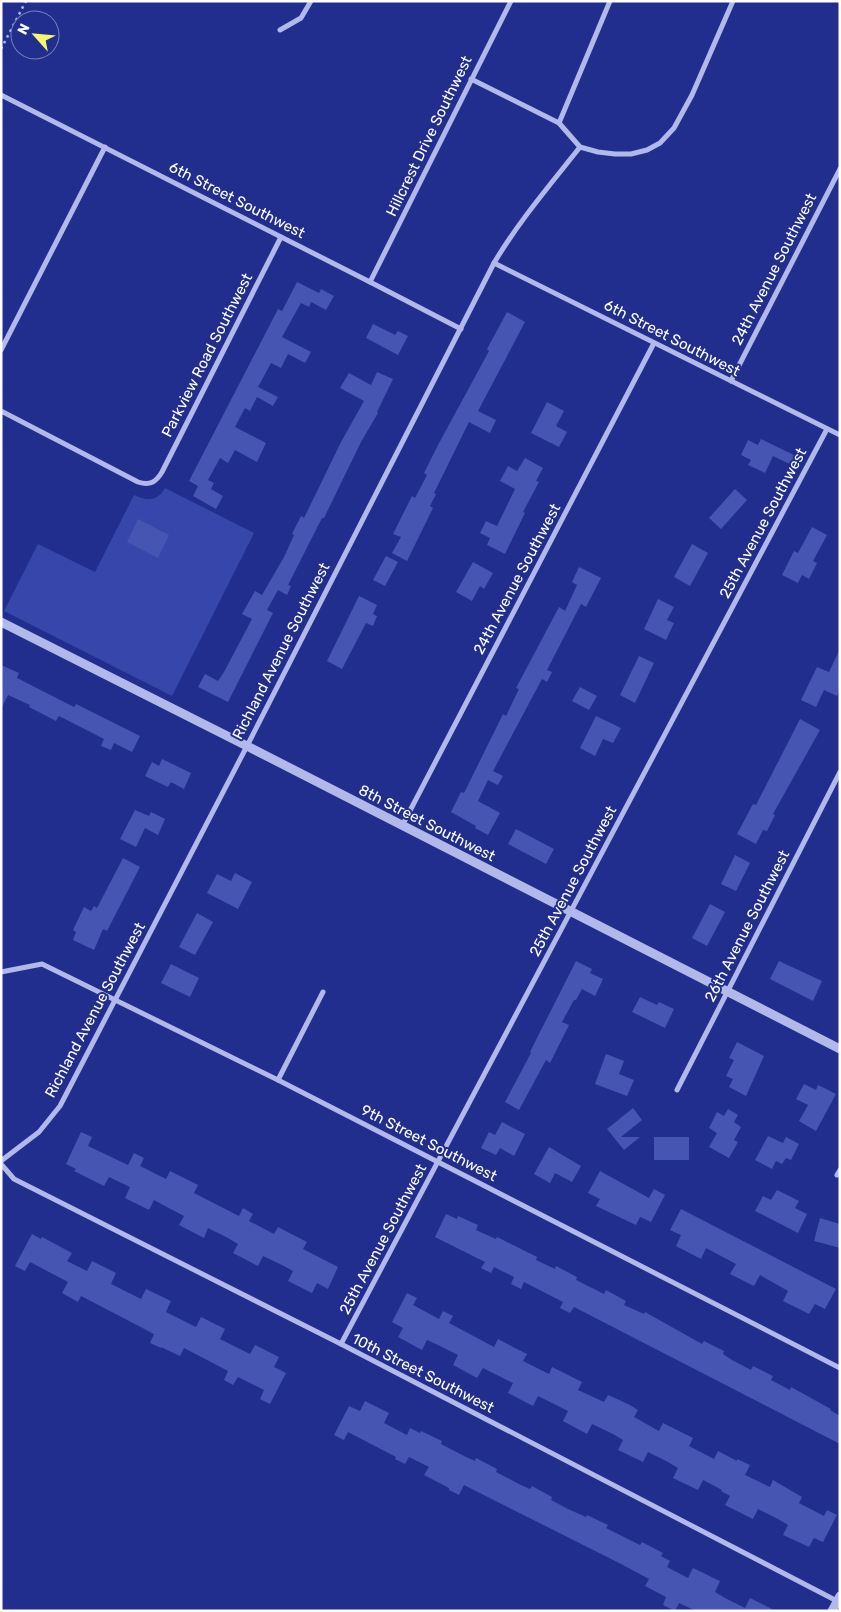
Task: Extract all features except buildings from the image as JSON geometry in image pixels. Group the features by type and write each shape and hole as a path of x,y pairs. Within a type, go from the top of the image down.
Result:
{"street":[{"path":"280,30 301,18 311,1"},
{"name":"Hillcrest Drive Southwest","path":"370,282 511,1"},
{"path":"559,123 610,1"},
{"path":"471,79 559,123 580,147 598,152 631,154 647,150 660,143 674,128 692,95 733,1"},
{"name":"6th Street Southwest","path":"1,95 461,330"},
{"path":"1,350 105,147"},
{"name":"Richland Avenue Southwest","path":"1,1162 40,1132 60,1106 494,263 509,238 580,147"},
{"name":"24th Avenue Southwest","path":"730,381 840,169"},
{"name":"Parkview Road Southwest","path":"1,411 138,482 152,483 162,472 281,237"},
{"name":"6th Street Southwest","path":"494,263 840,436"},
{"name":"24th Avenue Southwest","path":"402,826 654,343"},
{"name":"25th Avenue Southwest","path":"341,1344 827,429"},
{"name":"8th Street Southwest","path":"1,622 840,1049"},
{"name":"26th Avenue Southwest","path":"678,1090 840,772"},
{"name":"9th Street Southwest","path":"1,972 42,964 278,1080 840,1368"},
{"path":"278,1080 323,992"},
{"name":"10th Street Southwest","path":"1,1162 14,1179 838,1599"},
{"path":"832,1611 838,1599"}],"path":[{"path":"1,50 26,1"}],"shaded area":[{"path":"165,488 254,533 172,696 4,611 38,544 95,572 134,495 151,499 159,496"}]}
